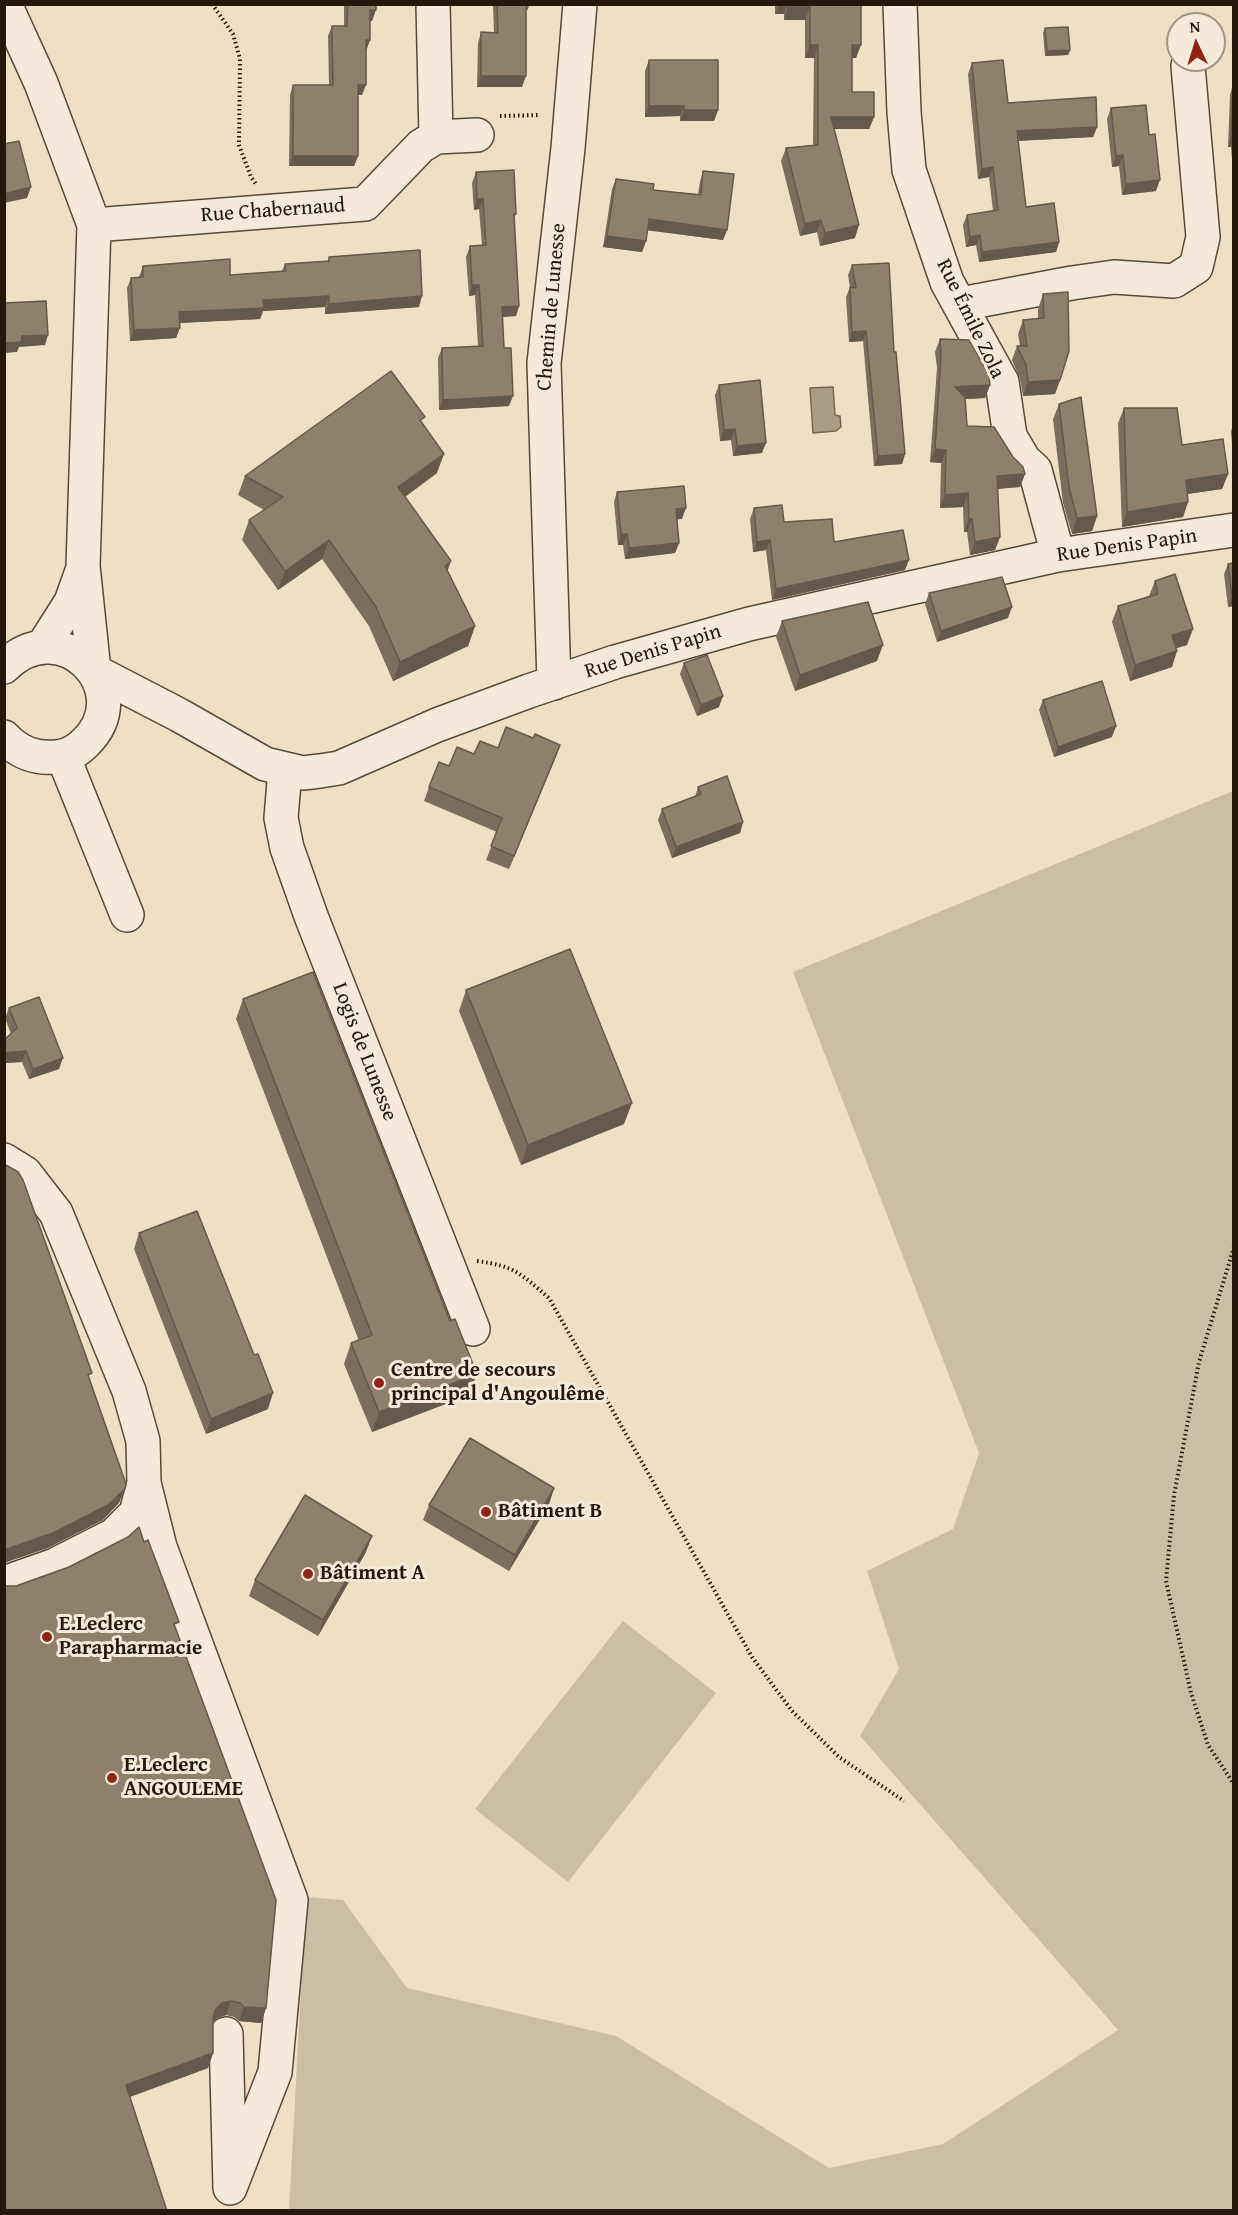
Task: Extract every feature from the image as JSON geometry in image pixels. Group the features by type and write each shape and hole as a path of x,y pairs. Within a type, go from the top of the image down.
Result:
{"street":[{"path":"5,4 40,83 94,225 83,566 94,671 102,686 104,704 101,721 92,736 79,748 63,756 45,758 7,745"},
{"path":"433,4 436,137 477,135"},
{"name":"Chemin de Lunesse","path":"554,683 544,363 580,4"},
{"name":"Rue Émile Zola","path":"900,4 904,112 909,170 947,282 1002,382 1010,436 1024,460 1035,471 1058,555"},
{"path":"961,304 1114,277 1174,281 1196,267 1203,237 1189,72"},
{"name":"Rue Chabernaud","path":"94,225 366,204 421,146 436,137"},
{"name":"Rue Denis Papin","path":"43,646 59,647 74,652 94,671 265,764 303,773 339,768 437,725 554,683 637,656 749,624 1058,555 1233,530"},
{"path":"4,667 14,657 43,646 71,602 83,566"},
{"path":"101,721 156,703"},
{"path":"63,756 127,915"},
{"name":"Logis de Lunesse","path":"285,770 281,818 287,848 315,927 473,1329"},
{"path":"4,1160 25,1173 56,1213 129,1391 143,1441 144,1483 160,1546 291,1900 275,2072 230,2188 226,2034"},
{"path":"4,1584 55,1565 114,1535 136,1513 144,1483"}],"path":[{"path":"212,4 233,34 240,58 239,145 251,177 275,211"},
{"path":"477,135 479,117 570,114"},
{"path":"1233,1246 1199,1362 1174,1495 1166,1581 1191,1693 1208,1745 1233,1784"},
{"path":"444,1256 498,1263 519,1272 549,1298 752,1657 792,1711 823,1742 839,1757 904,1801"}],"shaded area":[{"path":"833,387 835,415 840,416 841,427 836,431 813,433 810,388"},
{"path":"1233,791 1233,2210 289,2210 306,1897 343,1900 407,1988 616,2036 829,2168 943,2144 1118,2030 860,1736 899,1669 867,1571 953,1529 979,1453 793,972"},
{"path":"623,1621 716,1693 568,1882 475,1809"}],"building":[{"path":"348,4 376,4 376,10 370,10 370,40 366,40 366,85 358,85 358,156 293,156 293,85 333,85 332,26 347,26"},
{"path":"497,4 526,4 526,76 481,76 481,32 498,33"},
{"path":"788,4 861,4 861,45 852,45 852,92 874,92 874,117 831,117 859,225 825,233 821,220 805,224 786,148 818,145 818,45 810,45 810,7 788,7"},
{"path":"1068,27 1070,50 1047,51 1045,28"},
{"path":"649,60 718,60 718,110 684,110 684,106 649,106"},
{"path":"1003,60 1008,103 1096,97 1097,127 1017,131 1026,207 1054,203 1059,242 982,252 980,235 970,237 967,215 998,210 993,167 982,169 972,63"},
{"path":"1233,86 1233,137 1231,137"},
{"path":"1146,105 1149,135 1155,134 1160,180 1126,184 1123,155 1116,156 1111,108"},
{"path":"19,141 31,187 4,194 4,144"},
{"path":"514,170 519,306 502,307 504,348 511,348 513,396 443,400 442,348 483,346 479,285 472,285 470,246 486,245 483,199 477,199 476,172"},
{"path":"703,171 734,174 727,230 649,219 646,241 607,236 616,179 654,184 653,190 701,195"},
{"path":"420,250 422,296 329,304 329,296 263,300 264,308 179,312 180,328 134,330 131,278 143,277 143,266 230,259 230,275 286,271 285,264 329,261 329,257"},
{"path":"889,263 894,352 896,352 905,454 878,456 866,331 852,332 850,287 856,288 852,265"},
{"path":"1068,292 1069,351 1060,380 1028,382 1026,365 1017,346 1027,346 1023,320 1044,318 1043,294"},
{"path":"46,301 48,335 22,336 21,342 4,343 4,303"},
{"path":"940,339 969,340 989,375 990,385 955,387 965,397 967,426 994,427 1013,457 1023,467 1025,474 997,476 1000,537 975,542 972,519 969,519 968,493 945,495 946,450 935,449"},
{"path":"391,371 425,417 420,420 444,454 398,487 451,561 445,566 475,626 400,662 376,607 329,540 285,571 249,520 283,497 245,476"},
{"path":"760,380 766,443 737,446 735,429 724,430 719,385"},
{"path":"1081,397 1097,516 1077,518 1069,487 1059,404"},
{"path":"1124,408 1177,408 1182,445 1223,439 1228,474 1186,480 1188,502 1127,512"},
{"path":"684,486 686,508 676,509 679,543 629,548 627,534 621,534 617,492"},
{"path":"782,505 784,522 832,519 834,542 903,530 909,560 776,589 770,540 757,542 754,508"},
{"path":"1233,563 1233,596 1232,596 1228,564"},
{"path":"1175,574 1193,629 1172,635 1177,651 1135,665 1118,606 1158,594 1155,581"},
{"path":"1002,577 1012,607 941,631 929,593"},
{"path":"868,602 883,645 800,675 782,621"},
{"path":"707,655 723,696 701,705 684,663"},
{"path":"1102,681 1116,726 1058,747 1043,700"},
{"path":"506,727 533,738 535,734 560,745 514,856 491,846 502,818 429,787 439,762 449,766 457,747 474,754 480,741 498,748"},
{"path":"727,776 743,822 676,847 662,809 701,794 698,787"},
{"path":"570,949 632,1103 528,1145 466,990"},
{"path":"313,972 450,1321 455,1319 477,1374 379,1412 351,1343 372,1335 243,999"},
{"path":"39,997 63,1058 33,1069 26,1051 4,1053 4,1040 17,1028 9,1008"},
{"path":"4,1164 18,1172 23,1180 92,1373 88,1375 126,1484 125,1489 108,1505 53,1533 4,1550"},
{"path":"197,1211 254,1355 258,1354 273,1393 211,1419 139,1233"},
{"name":"Bâtiment B","path":"470,1438 554,1488 515,1555 429,1505"},
{"name":"Bâtiment A","path":"305,1495 372,1536 323,1620 255,1580"},
{"name":"E.Leclerc ANGOULEME","path":"139,1527 144,1542 148,1540 179,1622 174,1624 276,1900 266,2008 244,2007 240,2003 231,2001 222,2003 215,2010 213,2019 213,2053 126,2085 167,2211 4,2211 4,1586 16,1586 69,1567 128,1537"}],"place":[{"name":"Centre de secours principal d'Angoulême","path":"379,1383"},
{"name":"Bâtiment B","path":"486,1512"},
{"name":"Bâtiment A","path":"308,1574"},
{"name":"E.Leclerc Parapharmacie","path":"47,1637"},
{"name":"E.Leclerc ANGOULEME","path":"112,1778"}]}
